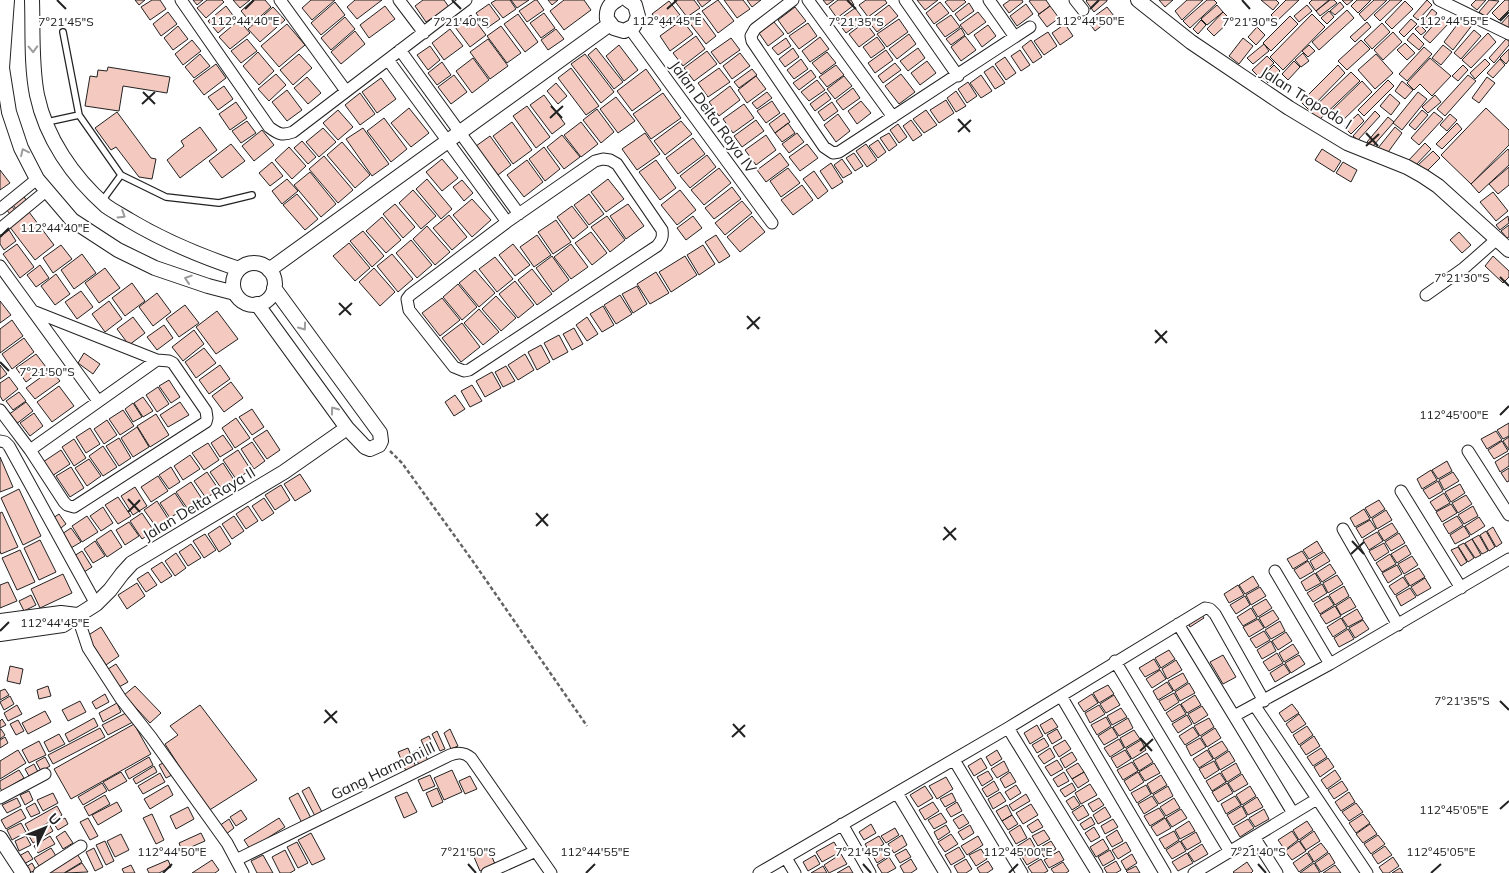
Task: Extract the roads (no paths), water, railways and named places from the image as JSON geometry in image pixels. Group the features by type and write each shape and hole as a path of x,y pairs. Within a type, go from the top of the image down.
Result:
{"street":[{"path":"7,0 2,68 9,112 21,148 37,179 46,191 72,220 118,250 163,271 235,293 244,302 257,304 263,303 268,299 274,288 272,275 263,266 251,263 239,269 233,280 235,293"},
{"path":"32,0 34,72 38,96 46,122 59,150 77,176 107,206 151,233 191,252 239,269"},
{"path":"181,0 269,127 276,133 283,135 293,132 466,0"},
{"path":"280,0 346,92"},
{"path":"399,0 424,32"},
{"path":"616,0 611,4 607,19 610,24 619,30 630,29 634,26 638,16 635,2"},
{"path":"793,0 755,29 751,36 752,41 824,147 833,153 839,152 893,118 1030,27"},
{"path":"808,0 893,118"},
{"path":"905,0 958,76"},
{"path":"989,0 1015,37"},
{"path":"1076,0 1083,10"},
{"name":"Jalan Tropodo I","path":"1138,0 1191,42 1289,108 1348,143 1407,168 1438,186 1509,250"},
{"path":"1448,1 1509,34"},
{"path":"269,270 610,24"},
{"name":"Jalan Delta Raya IV","path":"630,29 772,223"},
{"path":"400,50 520,214"},
{"path":"388,60 507,222"},
{"path":"610,160 617,164 662,230 663,236 657,246 469,370 459,370 454,367 409,310 408,299 410,295 520,214 595,161 610,160"},
{"path":"0,209 37,179"},
{"path":"0,229 46,191"},
{"path":"1426,295 1464,268 1497,239"},
{"path":"0,266 98,401"},
{"path":"257,304 347,428 365,447 370,449 379,445 381,441 380,433 274,288"},
{"path":"0,410 30,450 64,502 74,507 206,422 206,411 173,363 157,360 33,311"},
{"path":"30,450 157,360"},
{"name":"Jalan Delta Raya II","path":"0,634 63,625 77,615 82,614 96,604 110,590 132,563 284,472 347,428"},
{"path":"0,441 8,446 96,604"},
{"path":"1468,451 1509,515"},
{"path":"1402,491 1461,588"},
{"path":"1343,529 1398,625"},
{"path":"1234,716 1330,664 1509,559"},
{"path":"1275,571 1330,664"},
{"path":"759,873 1008,728 1205,608 1210,609 1215,614 1260,703 1317,799 1368,873"},
{"path":"0,621 61,613 77,615 88,648 117,692 227,843 243,873"},
{"path":"1178,624 1293,814"},
{"path":"1116,661 1230,852"},
{"path":"1061,696 1165,873"},
{"path":"1008,728 1097,873"},
{"name":"Gang Harmoni II","path":"236,860 457,752 471,758 551,873"},
{"path":"954,760 1022,873"},
{"path":"0,798 45,774"},
{"path":"897,793 945,873"},
{"path":"1194,873 1317,799"},
{"path":"842,824 870,873"},
{"path":"1254,837 1277,873"},
{"path":"0,838 23,873"},
{"path":"39,873 81,846"},
{"path":"487,873 536,851"},
{"path":"786,858 795,873"}],"lane":[{"path":"63,32 79,116 121,175 166,197 219,203 252,195"},
{"path":"46,122 79,116"},
{"path":"102,201 121,175"}]}
